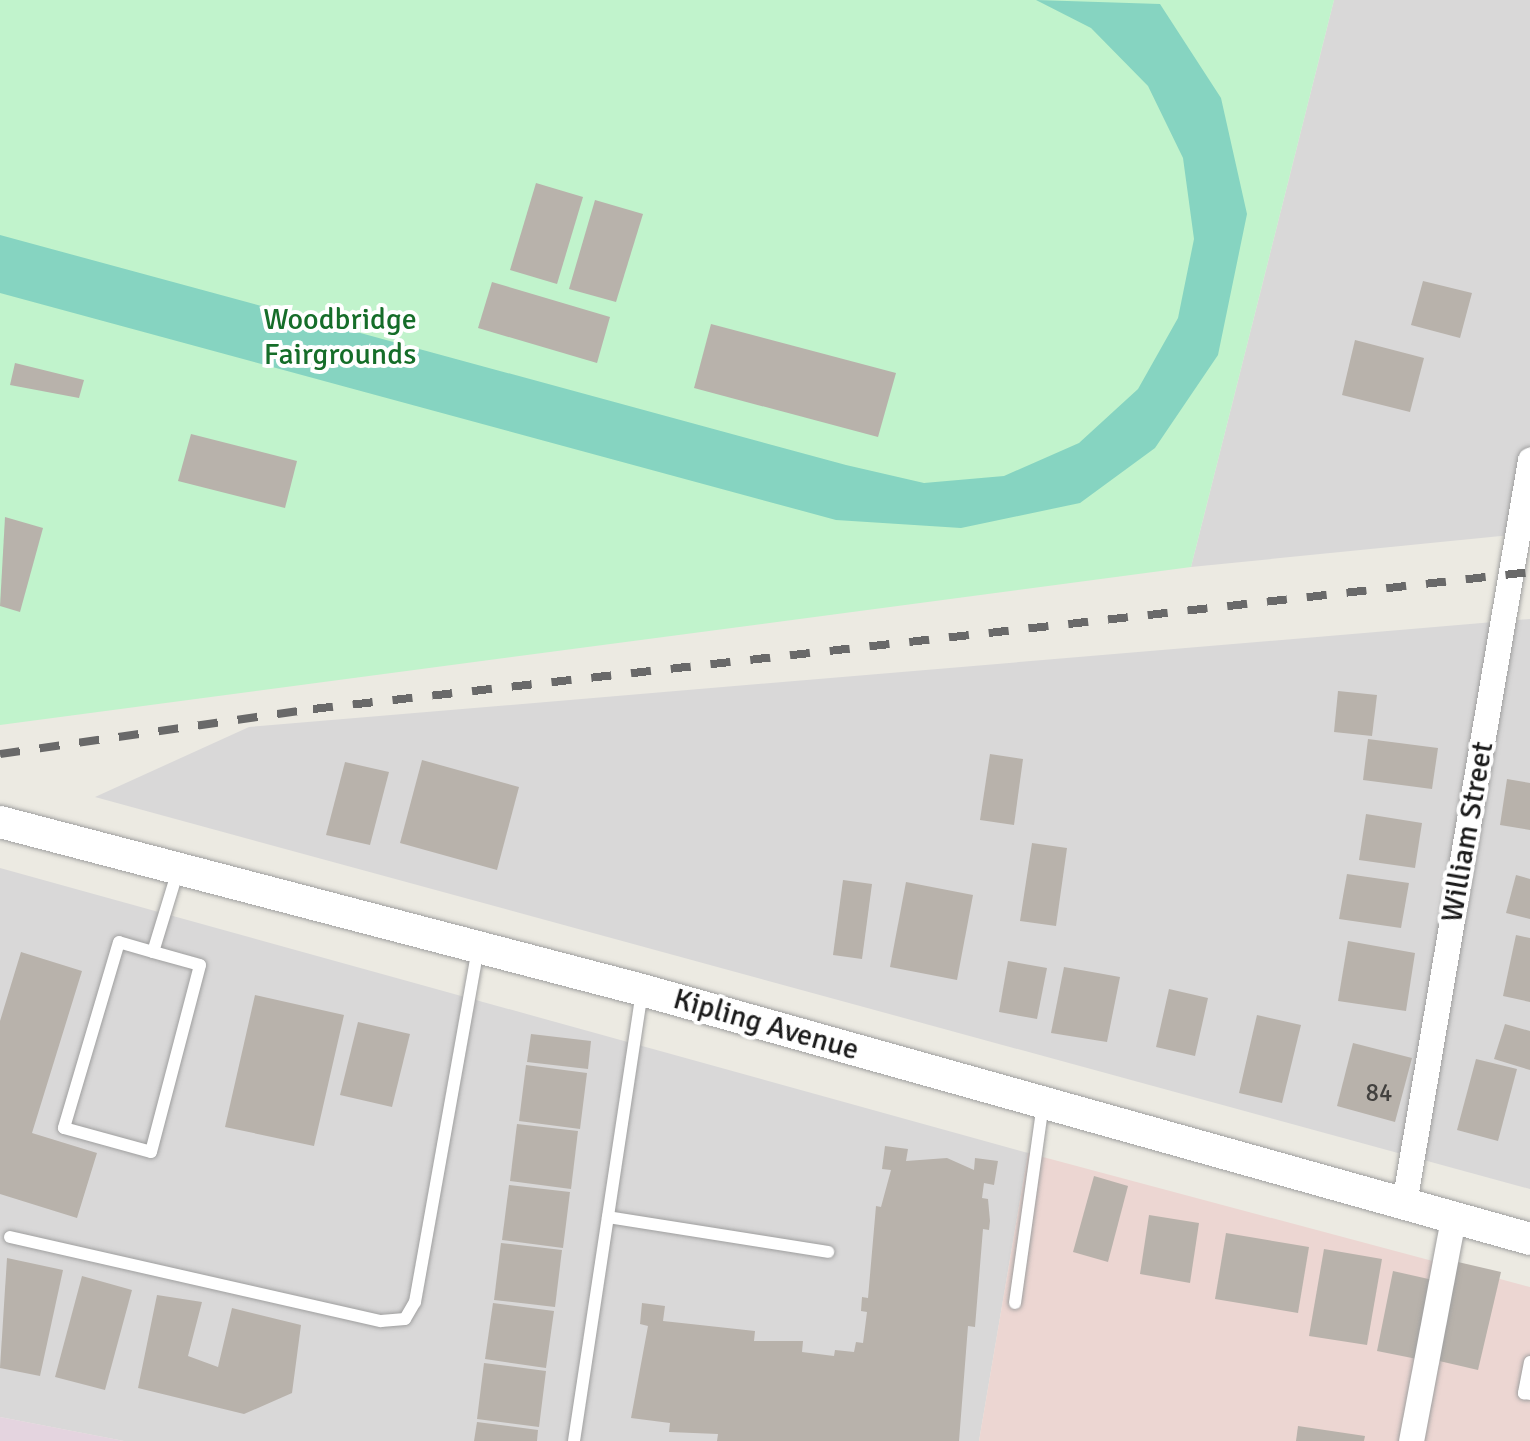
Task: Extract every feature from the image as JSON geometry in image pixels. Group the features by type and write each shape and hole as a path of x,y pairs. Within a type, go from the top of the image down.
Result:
{"street":[{"name":"William Street","path":"1404,1203 1530,460"},
{"name":"Kipling Avenue","path":"0,822 642,990 1530,1238"},
{"path":"1410,1441 1453,1218"}],"lane":[{"path":"153,952 179,868"},
{"path":"119,942 153,952 200,965 151,1152 64,1128 119,942"},
{"path":"10,1237 381,1322 404,1319 415,1302 478,947"},
{"path":"574,1441 642,990"},
{"path":"1016,1303 1044,1102"},
{"path":"608,1217 828,1252"},
{"path":"1530,1362 1524,1393 1530,1394"}],"shaded area":[{"path":"1334,0 1530,0 1530,533 1191,567"},
{"path":"1530,619 1530,1189 95,797 249,727"},
{"path":"0,868 1028,1153 979,1441 124,1441 0,1417"},
{"path":"1028,1153 1530,1287 1530,1441 979,1441"},
{"path":"0,1417 124,1441 0,1441"}],"green space":[{"name":"Woodbridge Fairgrounds","path":"0,0 1334,0 1191,567 0,725"},
{"path":"1036,0 1160,4 1221,98 1247,214 1218,355 1155,448 1080,503 961,528 836,520 0,293 0,235 846,465 924,483 1004,476 1079,443 1138,389 1178,318 1194,239 1183,158 1148,86 1091,28"}],"building":[{"path":"536,183 583,197 557,284 510,270"},
{"path":"595,200 643,214 616,302 569,289"},
{"path":"1423,281 1472,293 1460,338 1411,325"},
{"path":"492,282 610,317 597,363 478,328"},
{"path":"711,324 896,373 878,437 694,388"},
{"path":"1355,340 1424,358 1410,412 1342,395"},
{"path":"15,363 84,380 79,398 10,385"},
{"path":"191,434 297,461 285,508 178,481"},
{"path":"5,517 43,528 20,612 0,606"},
{"path":"1338,691 1377,695 1372,736 1334,732"},
{"path":"1368,739 1438,748 1432,789 1363,780"},
{"path":"990,754 1023,759 1014,825 980,820"},
{"path":"422,760 519,787 497,870 400,843"},
{"path":"345,762 389,772 370,845 326,835"},
{"path":"1507,779 1530,783 1530,830 1500,825"},
{"path":"1366,814 1422,823 1415,868 1359,860"},
{"path":"1032,843 1067,848 1056,926 1020,921"},
{"path":"1347,874 1409,883 1401,928 1339,919"},
{"path":"1516,875 1530,879 1530,919 1506,913"},
{"path":"843,880 872,884 862,959 833,955"},
{"path":"906,882 973,895 957,980 890,967"},
{"path":"1516,935 1530,938 1530,1002 1503,996"},
{"path":"1348,941 1415,953 1406,1011 1338,1001"},
{"path":"21,952 82,971 32,1133 97,1153 77,1218 0,1194 0,1021"},
{"path":"1008,961 1047,968 1037,1019 999,1012"},
{"path":"1064,967 1120,977 1107,1042 1051,1033"},
{"path":"1169,989 1208,998 1195,1056 1156,1047"},
{"path":"255,995 344,1015 314,1146 225,1127"},
{"path":"1257,1015 1301,1025 1282,1103 1239,1093"},
{"path":"358,1022 410,1034 392,1107 340,1095"},
{"path":"1505,1024 1530,1031 1530,1070 1494,1059"},
{"path":"531,1034 591,1041 588,1069 527,1062"},
{"path":"1353,1043 1412,1058 1395,1122 1337,1106"},
{"path":"1476,1059 1517,1069 1498,1141 1457,1130"},
{"path":"526,1065 587,1073 580,1129 519,1121"},
{"path":"517,1124 578,1131 571,1189 510,1181"},
{"path":"885,1146 908,1149 906,1161 947,1158 974,1170 975,1158 998,1161 994,1185 984,1183 982,1198 988,1199 990,1221 989,1230 983,1229 975,1327 968,1326 959,1441 717,1441 718,1434 669,1432 670,1423 631,1418 648,1326 640,1324 642,1303 665,1306 663,1321 755,1331 754,1341 803,1341 802,1352 834,1356 835,1350 854,1352 856,1342 863,1343 867,1312 861,1311 862,1297 868,1298 876,1206 881,1207 891,1170 882,1169"},
{"path":"1094,1176 1128,1186 1108,1262 1073,1252"},
{"path":"509,1185 570,1192 563,1248 502,1240"},
{"path":"1149,1215 1199,1223 1190,1283 1140,1274"},
{"path":"1226,1233 1309,1247 1298,1313 1215,1299"},
{"path":"501,1243 562,1250 555,1307 494,1300"},
{"path":"1324,1249 1382,1259 1367,1345 1309,1336"},
{"path":"7,1258 63,1270 40,1376 0,1368"},
{"path":"1458,1262 1501,1272 1478,1370 1435,1360"},
{"path":"1393,1271 1433,1280 1417,1359 1377,1351"},
{"path":"82,1276 132,1290 105,1390 55,1377"},
{"path":"157,1295 202,1302 188,1356 218,1367 232,1308 301,1325 292,1393 244,1414 138,1388"},
{"path":"493,1303 554,1311 546,1368 485,1359"},
{"path":"484,1363 546,1371 539,1427 477,1419"},
{"path":"477,1422 538,1430 537,1441 474,1441"},
{"path":"1298,1426 1365,1436 1364,1441 1296,1441"}],"railway":[{"path":"0,754 313,709 1530,572"}]}
